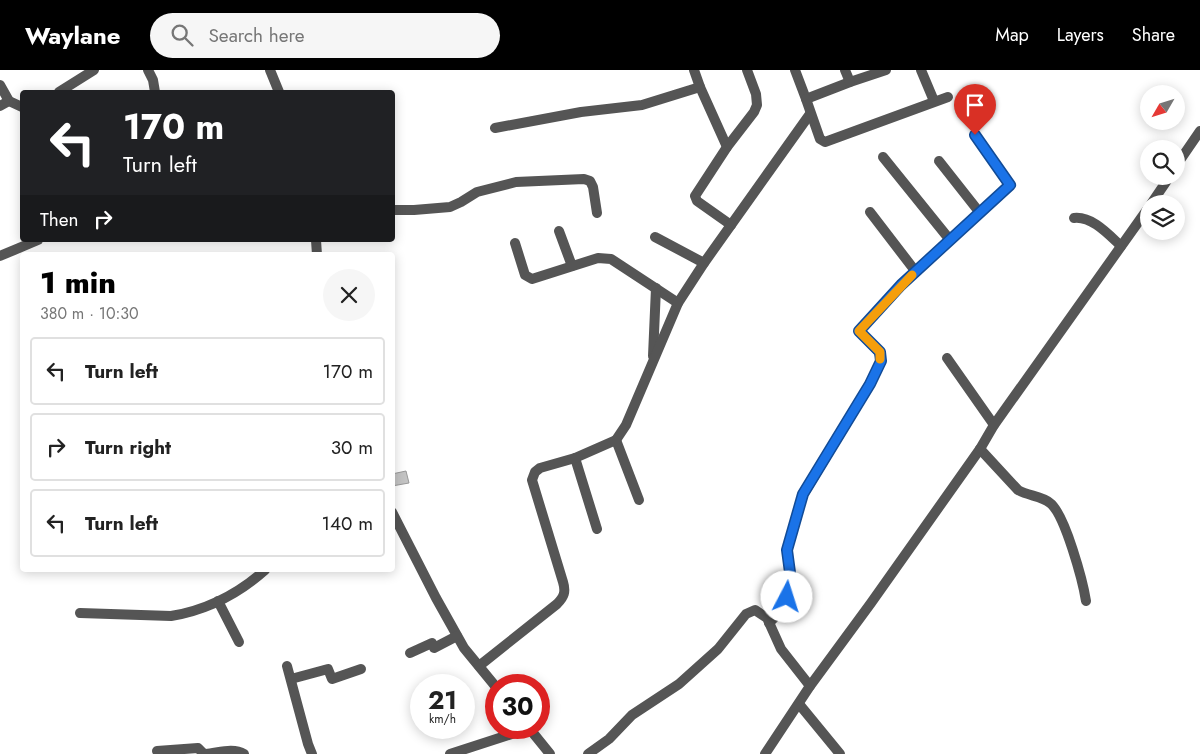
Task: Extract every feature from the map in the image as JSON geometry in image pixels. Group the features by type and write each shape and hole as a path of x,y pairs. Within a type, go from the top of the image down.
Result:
{"street":[{"path":"61,90 94,70"},
{"path":"148,70 154,90"},
{"path":"270,70 277,90"},
{"path":"694,70 727,147"},
{"path":"731,225 695,199 695,196 757,105 756,94 747,70"},
{"path":"795,70 822,142 948,97"},
{"path":"845,70 850,82"},
{"path":"806,98 886,70"},
{"path":"921,70 934,101"},
{"path":"0,86 5,104 20,107"},
{"path":"495,128 582,112 642,106 700,87"},
{"path":"479,666 557,604 564,595 563,582 532,480 535,472 540,468 575,458 616,440 626,426 678,303 704,262 810,114"},
{"path":"1185,152 1200,130"},
{"path":"769,623 781,611 787,597 791,580 787,550 803,494 870,384 881,361 880,352 859,331 901,285 1010,185 975,135"},
{"path":"883,157 950,240"},
{"path":"938,161 980,213"},
{"path":"395,210 450,207 477,192 516,182 584,179 590,181 593,187 597,213"},
{"path":"870,212 916,272"},
{"path":"1074,218 1082,217 1090,220 1121,246"},
{"path":"765,754 810,686 871,603 980,448 994,425 1140,220"},
{"path":"559,231 572,266"},
{"path":"656,237 704,262"},
{"path":"0,256 33,242"},
{"path":"515,243 524,275 528,278 532,279 598,258 611,259 678,303"},
{"path":"653,362 656,288"},
{"path":"947,358 994,425"},
{"path":"616,440 639,500"},
{"path":"980,448 1018,490 1050,502 1053,506 1077,561 1086,601"},
{"path":"575,458 597,529"},
{"path":"397,529 464,648 485,674"},
{"path":"80,613 171,616 185,614 218,602 263,572"},
{"path":"218,602 239,642"},
{"path":"588,754 609,738 632,715 679,684 718,650 746,614 755,610 767,618 784,654 810,686"},
{"path":"410,653 432,643 434,648 457,636"},
{"path":"287,666 312,754"},
{"path":"291,679 328,669 332,679 362,669"},
{"path":"799,704 840,754"},
{"path":"450,754 496,739"},
{"path":"538,739 550,754"},
{"path":"157,751 198,748 205,754 231,751 240,751 244,754"}],"building":[{"path":"406,471 409,483 395,485 395,473"}],"slow traffic":[{"path":"880,359 880,352 859,331 912,275"}],"route":[{"path":"787,597 791,580 787,550 803,494 870,384 881,361 880,352 859,331 901,285 1010,185 975,135"}]}
